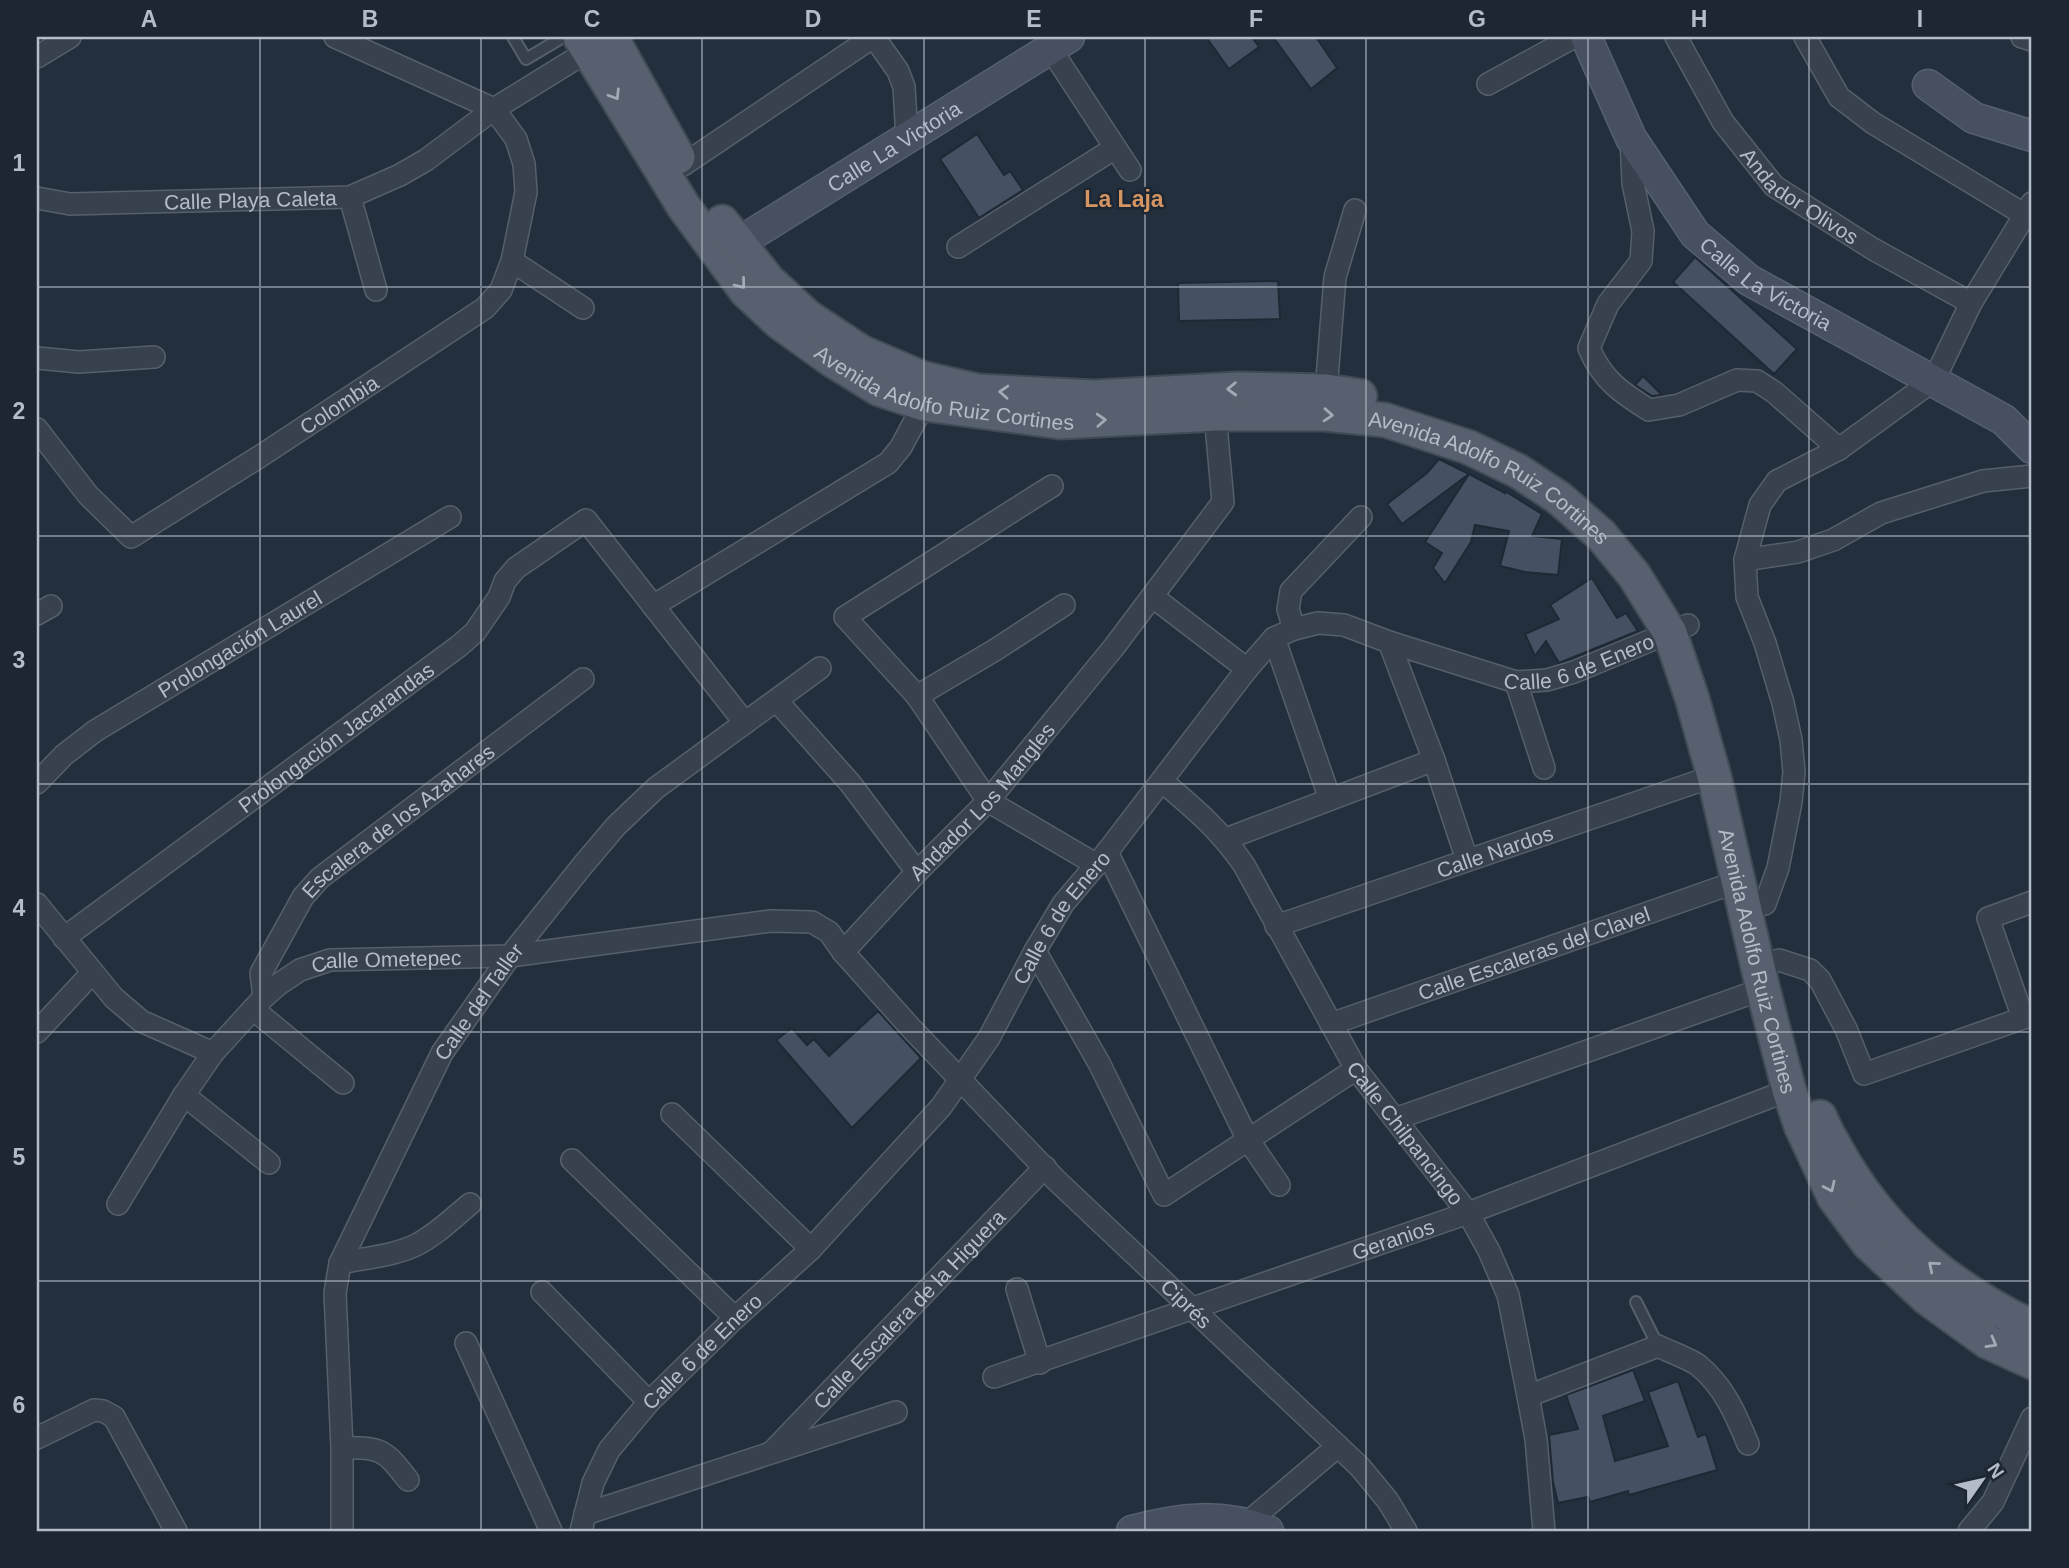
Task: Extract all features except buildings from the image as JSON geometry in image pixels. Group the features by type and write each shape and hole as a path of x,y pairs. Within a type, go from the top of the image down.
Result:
{"main road":[{"name":"Avenida Adolfo Ruiz Cortines","path":"586,40 683,165 728,249 746,291 771,314 832,360 879,389 924,404 1060,422 1215,414 1325,414 1385,420 1468,447 1518,471 1559,498 1601,535 1679,629 1692,698 1739,881 1766,972 1824,1128 1857,1183 1898,1235 1939,1272 1990,1307 2032,1327"},
{"name":"Avenida Adolfo Ruiz Cortines","path":"586,40 684,208 808,317 861,352 889,366 922,378 978,391 1094,397 1238,389 1326,391 1394,401 1467,424 1530,455 1572,485 1616,527 1652,569 1679,629 1711,685 1765,904 1766,972 1789,1090 1801,1126 1834,1197 1868,1243 1927,1298 1988,1342 2032,1362"}],"street":[{"path":"37,57 69,37"},
{"path":"335,37 494,109"},
{"path":"683,165 873,37 898,71 904,87 907,138"},
{"path":"1489,84 1574,37"},
{"name":"Calle La Victoria","path":"1586,37 1631,138 1695,234 1749,280 2004,420 2032,448"},
{"name":"Andador Olivos","path":"1676,37 1723,122 1774,186 1873,249 1971,303"},
{"path":"1765,904 1778,868 1794,772 1783,703 1765,643 1747,597 1745,560 1760,505 1777,481 1839,449 1934,380 1971,303 2029,209 1873,123 1839,97 1805,37"},
{"path":"2022,37 2032,40"},
{"name":"Calle Playa Caleta","path":"37,198 71,204 350,197 426,160 586,40"},
{"path":"1059,43 1129,170"},
{"name":"Calle La Victoria","path":"728,249 1059,43"},
{"path":"1928,85 1974,117 2032,136"},
{"name":"Colombia","path":"37,429 88,495 131,537 259,457 485,308 501,290 512,261 526,192 524,164 516,139 494,109"},
{"path":"1631,138 1633,183 1643,231 1641,261 1608,304 1597,327 1589,348 1596,365 1619,391 1649,410 1679,405 1737,380 1756,382 1774,392 1839,449"},
{"path":"958,247 1115,148"},
{"path":"350,197 376,290"},
{"path":"1326,391 1335,277 1355,210"},
{"path":"512,261 583,308"},
{"path":"37,358 79,362 153,357"},
{"path":"745,723 653,606 888,463 901,447 924,404"},
{"name":"Andador Los Mangles","path":"844,952 917,872 988,801 1114,648 1223,502 1215,414"},
{"path":"1745,560 1798,552 1833,540 1881,513 1983,481 2032,476"},
{"path":"1052,486 845,617 917,696 988,801 1102,858 1247,1138 1279,1185"},
{"name":"Prolongación Laurel","path":"37,783 64,755 95,731 450,517"},
{"path":"1294,629 1288,609 1291,591 1361,517"},
{"name":"Prolongación Jacarandas","path":"64,938 459,646 475,632 499,597 505,581 516,568 586,520 653,606"},
{"path":"1153,597 1247,669"},
{"path":"917,696 1064,605"},
{"name":"Calle 6 de Enero","path":"583,1522 593,1483 609,1450 649,1402 811,1249 942,1107 989,1038 1063,904 1163,782 1247,669 1274,638 1318,623 1344,625 1516,682 1547,680 1574,672 1679,629"},
{"path":"1274,638 1330,799"},
{"path":"1389,642 1434,760 1467,860"},
{"name":"Calle del Taller","path":"342,1531 342,1447 335,1293 340,1263 442,1053 510,956 616,827 656,788 820,668"},
{"name":"Escalera de los Azahares","path":"259,1003 261,973 303,897 320,878 583,679"},
{"path":"1516,682 1544,768"},
{"path":"777,701 850,783 917,872"},
{"path":"1226,839 1434,760"},
{"name":"Calle Nardos","path":"1276,926 1714,776"},
{"name":"Calle Chilpancingo","path":"1163,782 1226,839 1244,865 1356,1069 1468,1213 1489,1251 1508,1295 1528,1396 1536,1438 1544,1531"},
{"name":"Calle Escaleras del Clavel","path":"1331,1024 1739,881"},
{"path":"1395,1119 1766,972 1810,970 1820,980 1846,1029 1864,1074 2028,1016 1988,918 2032,902"},
{"path":"37,904 114,998 141,1021 213,1054"},
{"name":"Calle Ometepec","path":"118,1204 184,1095 213,1054 259,1003 279,984 300,970 330,960 510,956 771,922 812,922"},
{"name":"Ciprés","path":"812,922 829,932 844,952 1045,1167 1360,1467 1388,1501 1406,1531"},
{"path":"1035,951 1099,1063 1164,1195 1247,1138 1356,1069"},
{"path":"37,1032 92,973"},
{"path":"259,1003 343,1083"},
{"name":"Geranios","path":"994,1377 1468,1213 1789,1090"},
{"path":"184,1095 269,1163"},
{"path":"671,1114 811,1249"},
{"path":"572,1160 735,1318"},
{"name":"Calle Escalera de la Higuera","path":"772,1451 1045,1167"},
{"path":"340,1263 393,1253 414,1246 431,1236 470,1204"},
{"path":"1017,1289 1040,1363"},
{"path":"542,1292 649,1402"},
{"path":"466,1343 551,1531"},
{"path":"1528,1396 1658,1346 1696,1364 1716,1383 1730,1403 1748,1444"},
{"path":"37,1438 94,1410 103,1410 114,1417 176,1531"},
{"path":"583,1522 772,1451 896,1412"},
{"path":"1969,1531 1993,1502 2032,1418"},
{"path":"1132,1531 1179,1520 1212,1518 1258,1527 1338,1446"},
{"path":"342,1447 371,1447 385,1454 408,1480"}],"lane":[{"path":"513,37 526,59 586,40"},
{"path":"1636,1301 1658,1346"}],"district":[{"name":"La Laja","path":"1124,199"}]}
